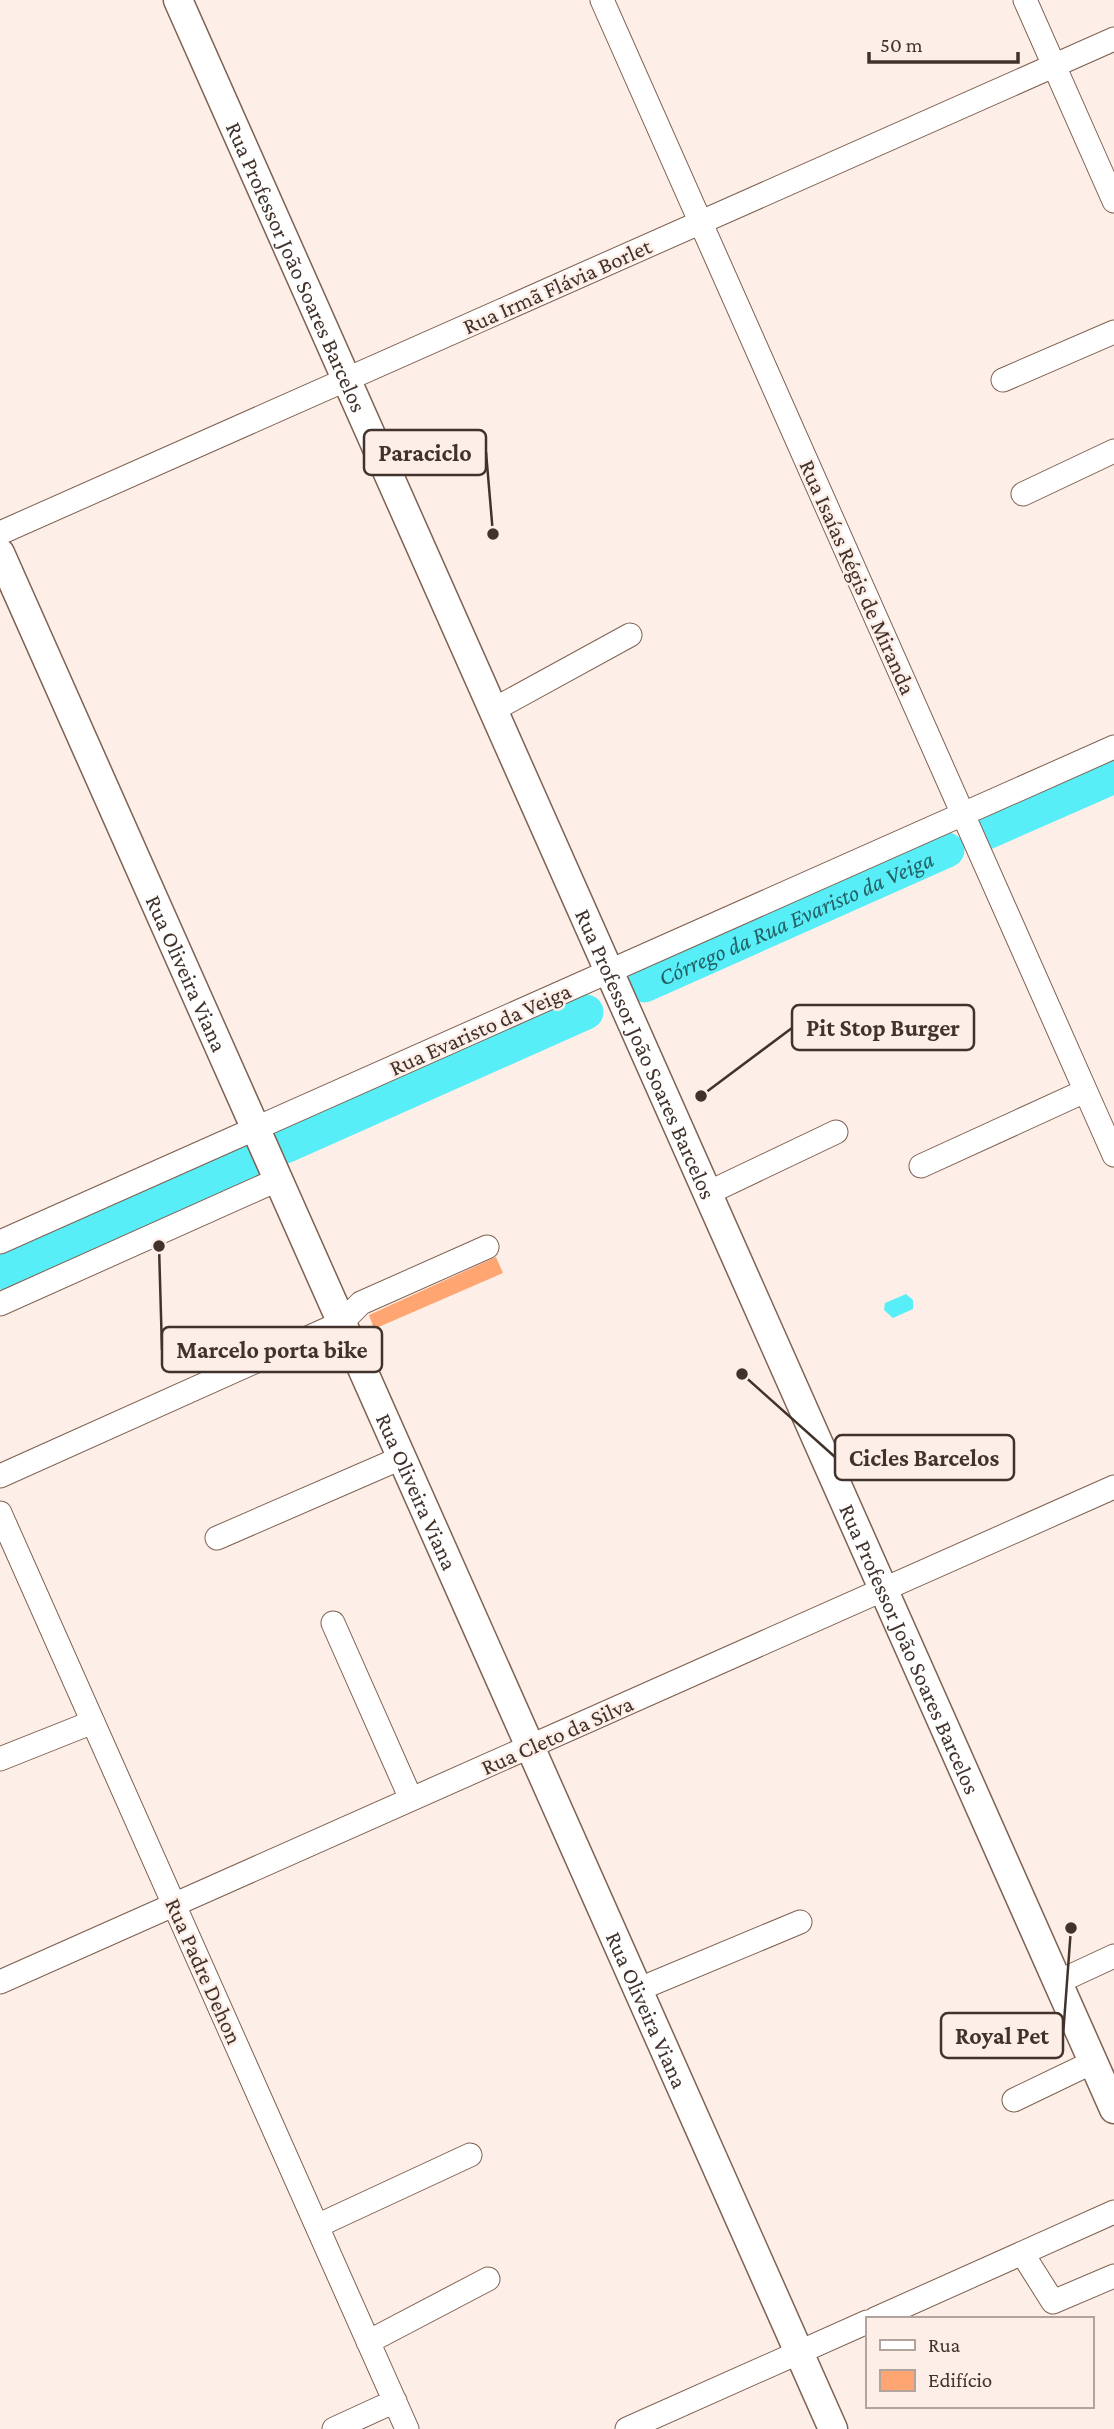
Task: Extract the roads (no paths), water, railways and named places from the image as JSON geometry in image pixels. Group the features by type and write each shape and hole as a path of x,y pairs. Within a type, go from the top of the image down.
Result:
{"main road":[{"name":"Rua Professor João Soares Barcelos","path":"178,0 1114,2109"},
{"name":"Rua Oliveira Viana","path":"0,553 832,2429"}],"street":[{"name":"Rua Isaías Régis de Miranda","path":"602,0 1086,1091 1105,1107 1114,1155"},
{"path":"1025,0 1114,201"},
{"name":"Rua Irmã Flávia Borlet","path":"0,533 1114,38"},
{"path":"1003,380 1114,332"},
{"path":"1023,494 1114,451"},
{"path":"493,710 630,635"},
{"name":"Rua Evaristo da Veiga","path":"0,1242 1114,747"},
{"path":"921,1166 1086,1091"},
{"path":"708,1193 836,1132"},
{"path":"0,1304 277,1180"},
{"path":"0,1476 341,1324 360,1303 486,1247"},
{"path":"217,1538 401,1458"},
{"name":"Rua Cleto da Silva","path":"0,1982 1114,1487"},
{"name":"Rua Padre Dehon","path":"0,1513 407,2429"},
{"path":"333,1623 411,1800"},
{"path":"0,1759 93,1722"},
{"path":"637,1990 800,1922"},
{"path":"1058,1982 1114,1956"},
{"path":"1014,2100 1093,2062"},
{"path":"317,2226 470,2155"},
{"path":"878,2317 1114,2212"},
{"path":"1022,2253 1053,2302 1114,2276"},
{"path":"368,2342 488,2279"},
{"path":"627,2429 866,2322"},
{"path":"334,2429 395,2401"}],"water":[{"path":"906,1294 913,1300 913,1309 893,1318 884,1310 885,1303"}],"waterway":[{"name":"Córrego da Rua Evaristo da Veiga","path":"987,832 1114,776"},
{"name":"Córrego da Rua Evaristo da Veiga","path":"644,985 947,850"},
{"name":"Córrego da Rua Evaristo da Veiga","path":"285,1146 586,1012"},
{"name":"Córrego da Rua Evaristo da Veiga","path":"0,1272 250,1162"}],"place":[{"name":"Paraciclo","path":"493,534"},
{"name":"Pit Stop Burger","path":"701,1096"},
{"name":"Marcelo porta bike","path":"159,1246"},
{"name":"Cicles Barcelos","path":"742,1374"},
{"name":"Royal Pet","path":"1071,1928"}]}
